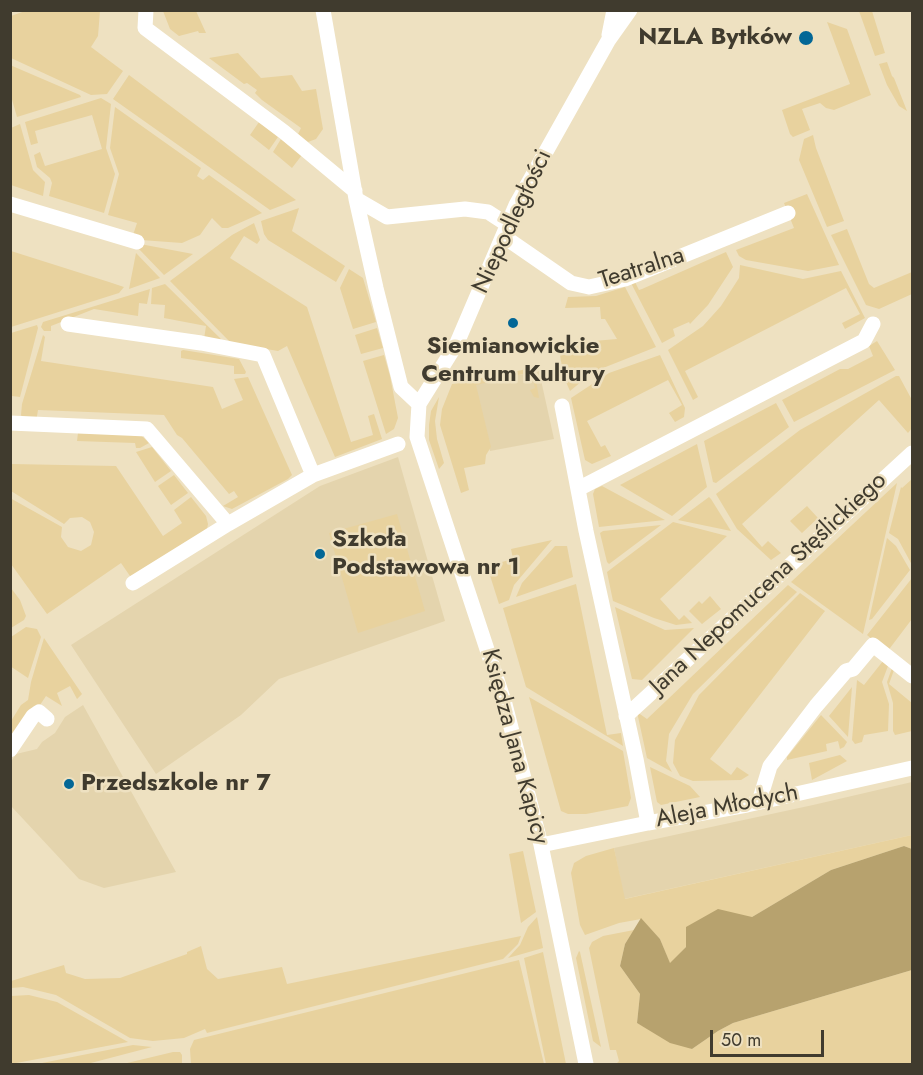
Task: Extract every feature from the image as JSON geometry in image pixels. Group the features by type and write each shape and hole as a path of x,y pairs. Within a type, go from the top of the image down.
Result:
{"street":[{"name":"Teatralna","path":"146,10 145,28 310,153 356,195 387,217 465,209 488,212 506,231 571,283 589,287 625,279 788,213"},
{"path":"323,10 356,195 401,387 419,404"},
{"name":"Niepodległości","path":"608,40 614,10"},
{"name":"Niepodległości","path":"417,437 419,404 457,343 516,205 608,40 630,10"},
{"path":"10,204 137,242"},
{"path":"68,324 201,343 263,355 314,475"},
{"path":"578,489 864,340 873,324"},
{"path":"562,406 648,823"},
{"path":"10,423 147,429 228,524"},
{"name":"Księdza Jana Kapicy","path":"417,437 505,704 541,845 586,1065"},
{"path":"133,583 228,524 314,475 398,444"},
{"name":"Jana Nepomucena Stęślickiego","path":"626,716 912,453"},
{"path":"759,802 770,766 823,698 846,671 853,669 873,645 912,676"},
{"path":"10,750 33,716 39,712 47,718"},
{"name":"Aleja Młodych","path":"541,845 759,802 912,768"}],"shaded area":[{"path":"25,11 100,11 98,36 91,47 123,71 107,94 91,95 11,58 11,16"},
{"path":"163,11 196,11 206,33 198,31 179,36 170,29"},
{"path":"859,11 872,11 885,53 875,56"},
{"path":"827,22 847,29 871,95 834,110 820,103 802,109 810,130 793,137 782,110 850,84"},
{"path":"238,53 261,78 292,75 302,91 316,89 323,129 316,139 308,142 298,134 301,128 262,100 255,93 257,90 247,83 244,84 209,58"},
{"path":"887,62 907,111 899,106 887,85 879,64"},
{"path":"10,65 81,97 17,117 11,96"},
{"path":"129,75 296,200 270,210 113,99"},
{"path":"101,98 111,104 106,148 115,174 104,213 49,196 52,183 50,178 37,167 34,155 40,152 45,166 102,149 92,115 35,131 38,143 31,145 25,122"},
{"path":"115,107 201,168 197,176 203,180 209,175 262,213 228,228 222,228 212,218 200,235 182,243 141,240 133,235 137,223 108,215 119,174 110,148"},
{"path":"259,122 278,137 269,150 250,135"},
{"path":"20,124 33,170 45,182 43,196 11,185 11,128"},
{"path":"813,135 844,221 827,227 799,160 804,139"},
{"path":"281,139 302,155 292,168 273,152"},
{"path":"807,194 839,265 808,271 746,260 739,256 736,250 794,228 784,203"},
{"path":"299,208 292,231 345,266 336,282 268,240 264,234 261,221"},
{"path":"254,223 260,240 257,244 244,236 230,258 307,307 351,442 373,435 368,416 374,414 382,439 335,457 287,346 278,351 231,343 170,281 232,235"},
{"path":"847,229 869,284 874,288 912,272 912,294 879,309 866,305 831,235"},
{"path":"140,244 193,254 164,275 138,248"},
{"path":"11,251 124,287 119,293 11,327"},
{"path":"726,252 733,267 708,305 690,324 689,322 673,329 675,336 662,343 631,283 635,282 639,290"},
{"path":"136,253 160,278 129,289"},
{"path":"740,265 803,279 841,271 865,318 845,329 842,323 860,314 846,288 685,371 698,397 693,400 668,350 703,326 721,306 739,278"},
{"path":"349,269 363,278 376,322 353,329 340,288"},
{"path":"165,284 221,339 220,342 204,339 206,326 164,318 165,305 151,304 152,288"},
{"path":"625,287 656,347 593,372 570,391 562,373 559,344 617,339 605,319 601,319 600,307 565,308 568,297 596,296"},
{"path":"150,289 147,304 139,303 138,316 94,309 51,326 51,331 44,331 41,327 43,322"},
{"path":"37,325 20,397 12,396 11,333"},
{"path":"377,328 383,348 361,354 355,335"},
{"path":"43,335 45,337 41,361 213,387 222,409 243,400 234,379 248,377 292,475 232,509 223,506 238,497 234,491 229,494 177,435 164,415 38,410 36,422 24,420 21,415 22,404"},
{"path":"877,341 895,370 794,422 782,400 840,369 848,369 873,356 869,346"},
{"path":"183,350 239,359 246,372 245,374 234,374 234,366 181,358"},
{"path":"384,355 398,418 394,429 386,434 363,361"},
{"path":"660,355 685,408 684,417 675,422 669,413 682,405 668,380 587,421 601,447 605,445 611,456 592,464 585,460 571,398 609,373"},
{"path":"527,369 532,371 535,375 539,398 534,397 530,390 535,388 531,372 476,385 491,447 486,455 485,464 464,468 469,490 461,493 440,425 442,409 452,384"},
{"path":"539,371 554,439 490,451 473,384"},
{"path":"899,376 912,400 912,428 908,433 879,400 742,524 762,547 768,541 781,553 771,560 737,529 716,494 800,430"},
{"path":"439,397 435,421 437,439 444,463 439,469 429,440 429,425 431,411"},
{"path":"776,403 789,427 716,483 713,482 704,441"},
{"path":"78,433 140,434 149,443 136,448 135,443 77,441"},
{"path":"697,444 707,487 672,516 620,485"},
{"path":"152,447 171,471 155,482 136,452"},
{"name":"Szkoła Podstawowa nr 1","path":"398,457 445,621 279,679 241,715 156,774 71,645 320,486"},
{"path":"11,464 116,466 163,536 182,523 174,510 191,497 206,516 207,529 138,575 130,576 121,563 47,614 11,564 10,498 62,527 61,537 68,547 81,551 91,545 94,532 90,522 82,517 70,518 64,524 11,491"},
{"path":"174,475 188,493 171,505 158,486"},
{"path":"912,479 912,565 898,539 889,533 901,487"},
{"path":"897,483 863,634 791,582"},
{"path":"602,486 665,520 599,527 593,494 595,489"},
{"path":"709,497 711,499 731,531 678,520"},
{"path":"807,506 818,518 802,533 790,521"},
{"path":"397,514 425,611 358,633 329,533"},
{"path":"673,522 727,536 660,599 679,620 684,615 692,623 676,625 613,601 607,572"},
{"path":"661,525 609,564 607,562 600,533"},
{"path":"887,538 896,546 910,570 869,620"},
{"path":"552,540 514,585 509,600 499,604 487,566 513,559 511,549"},
{"path":"555,546 567,546 573,577 516,597 522,583"},
{"path":"912,578 912,619 887,652 867,635"},
{"path":"576,584 607,735 621,733 623,746 526,687 503,608"},
{"path":"788,585 797,592 693,694 669,734 666,761 672,772 647,758 637,712 647,719"},
{"path":"11,588 20,600 26,616 24,620 11,628 12,595"},
{"path":"800,593 825,611 710,759 731,775 737,767 749,775 741,780 693,781 680,776 673,763 675,740 699,695"},
{"path":"710,596 721,609 702,624 689,611 699,601 702,604"},
{"path":"615,607 665,630 694,628 642,680 632,679"},
{"path":"26,627 37,629 41,637 28,678 10,666 11,637"},
{"path":"44,638 82,694 77,699 70,686 57,693 62,706 46,696 40,705 34,706 11,740 11,721 21,705 28,700"},
{"path":"883,661 888,666 882,682 889,704 888,731 864,735 862,742 855,744 852,740 857,680 864,685"},
{"path":"892,668 894,670 889,684 912,703 912,731 895,735 893,703 887,682"},
{"path":"852,687 848,737 829,716"},
{"path":"529,697 623,751 631,798 628,806 586,814 568,814 561,811"},
{"name":"Przedszkole nr 7","path":"83,705 176,872 104,888 79,879 11,806 11,762 16,754 37,749 42,742 55,733 65,717"},
{"path":"821,715 847,742 844,747 840,749 838,741 826,744 827,751 787,760 787,757"},
{"path":"840,755 847,761 812,780 809,763"},
{"path":"650,767 690,786 700,797 661,805 657,802"},
{"path":"912,782 912,835 624,899 614,848"},
{"path":"912,835 912,849 904,846 831,870 752,917 686,947 670,964 660,939 641,919 619,923 585,935 580,925 571,873 574,863 586,856 614,848 625,899"},
{"path":"904,846 912,849 912,970 733,1023 692,1049 670,1043 637,1023 640,994 620,966 625,944 641,918 660,939 670,963 686,947 686,927 718,909 752,917 831,870"},
{"path":"523,851 536,912 521,923 509,854"},
{"path":"537,917 543,948 508,958 520,945 528,927"},
{"path":"634,930 625,944 620,966 640,994 637,1023 692,1049 733,1023 912,970 912,1064 616,1064 619,1061 616,1050 610,1050 589,948 592,942 603,936"},
{"path":"521,936 518,944 503,959 207,1033 205,1029 184,1038 153,1041 130,1038 56,995 23,987 11,988 11,981 64,965 66,973 85,979 120,978 187,954 201,946 207,969 218,979 282,967 287,984"},
{"path":"579,951 601,1047 593,1041 576,958"},
{"path":"543,952 566,1064 546,1064 524,958"},
{"path":"519,960 544,1064 191,1064 190,1049 194,1040"},
{"path":"29,995 57,1002 128,1042 11,1064 11,996"},
{"path":"133,1045 152,1047 87,1064 37,1064"},
{"path":"180,1052 182,1064 123,1064"}],"place":[{"name":"NZLA Bytków","path":"806,38"},
{"name":"Siemianowickie Centrum Kultury","path":"513,323"},
{"name":"Szkoła Podstawowa nr 1","path":"320,554"},
{"name":"Przedszkole nr 7","path":"69,784"}]}
